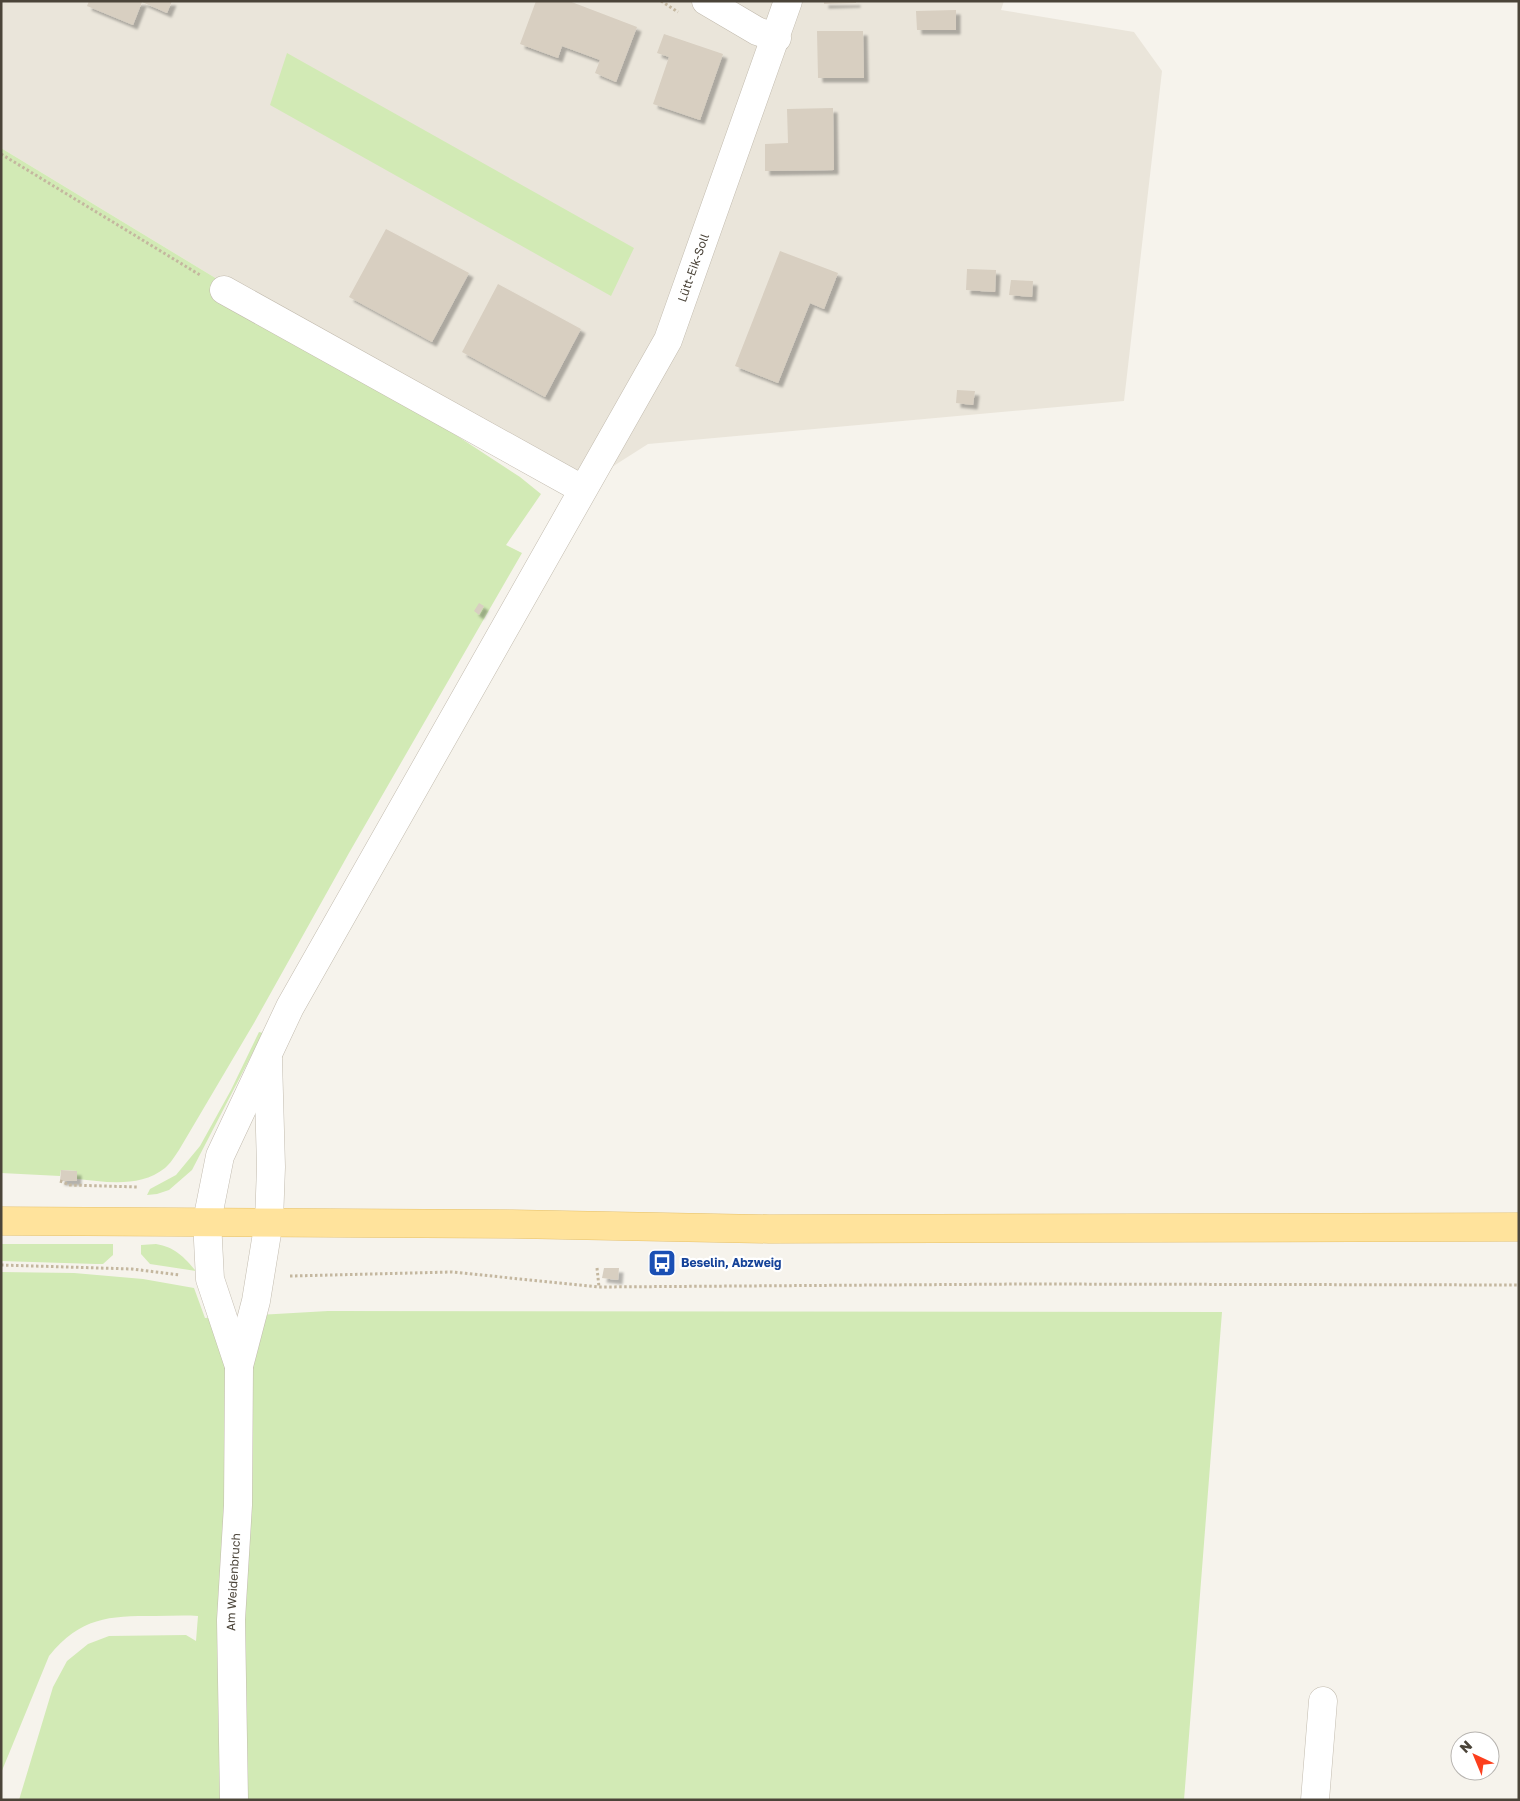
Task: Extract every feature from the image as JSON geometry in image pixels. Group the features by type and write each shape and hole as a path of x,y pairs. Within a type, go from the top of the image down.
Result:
{"main road":[{"path":"1,1221 269,1221 769,1229 1519,1227"}],"street":[{"path":"706,1 757,32 777,38"},
{"name":"Lütt-Eik-Soll","path":"268,1055 290,1007 668,340 777,38 788,1"},
{"path":"224,290 582,489"},
{"name":"Am Weidenbruch","path":"239,1366 210,1279 207,1221 220,1156 268,1055"},
{"name":"Am Weidenbruch","path":"234,1800 230,1620 238,1505 239,1366 260,1282 269,1221 271,1167 268,1055"},
{"path":"1315,1800 1323,1702"}],"path":[{"path":"1,154 224,290"},
{"path":"60,1181 70,1185 137,1187"},
{"path":"1,1265 132,1269 210,1279"},
{"path":"597,1268 598,1287"},
{"path":"260,1282 297,1274 452,1272 598,1287 1013,1284 1519,1285"}],"shaded area":[{"path":"1,1 1004,1 1001,10 1134,32 1162,71 1124,401 648,444 590,481 227,285 1,148"}],"green space":[{"path":"287,53 634,248 611,296 270,105"},
{"path":"1,148 227,285 520,477 541,494 506,545 522,553 349,853 254,1023 179,1150 165,1168 145,1179 134,1181 111,1182 77,1179 77,1171 61,1170 60,1176 1,1173"},
{"path":"259,1032 263,1033 192,1170 169,1190 147,1195 150,1189 176,1175 200,1146 231,1090"},
{"path":"1,1244 113,1244 113,1255 103,1264 1,1261"},
{"path":"141,1245 163,1245 179,1253 196,1271 150,1264 141,1254"},
{"path":"1,1272 74,1273 143,1279 194,1288 205,1318 328,1311 1222,1312 1184,1800 19,1800 53,1687 67,1661 88,1644 109,1636 186,1635 196,1641 198,1616 109,1618 96,1621 72,1633 49,1656 1,1773"}],"building":[{"path":"89,1 172,1 167,13 142,2 133,25 87,6"},
{"path":"536,1 569,1 637,27 616,82 595,73 600,60 562,46 558,58 520,44"},
{"path":"824,1 856,1 856,3 824,4"},
{"path":"956,10 956,30 917,30 916,11"},
{"path":"817,31 863,31 864,78 818,78"},
{"path":"664,34 723,54 700,120 653,104 669,57 657,53"},
{"path":"833,108 834,170 765,171 765,144 788,143 787,109"},
{"path":"386,229 469,273 432,342 349,297"},
{"path":"780,251 838,273 824,309 810,303 778,383 735,366"},
{"path":"967,269 996,270 995,292 966,290"},
{"path":"1011,280 1033,281 1032,297 1009,295"},
{"path":"498,284 581,329 545,397 462,352"},
{"path":"957,390 975,391 973,405 956,403"},
{"path":"479,603 484,606 479,615 474,611"},
{"path":"61,1170 77,1171 77,1181 60,1181"},
{"path":"604,1268 619,1268 618,1280 602,1278"}],"place":[{"name":"Beselin, Abzweig","path":"662,1263"}]}
